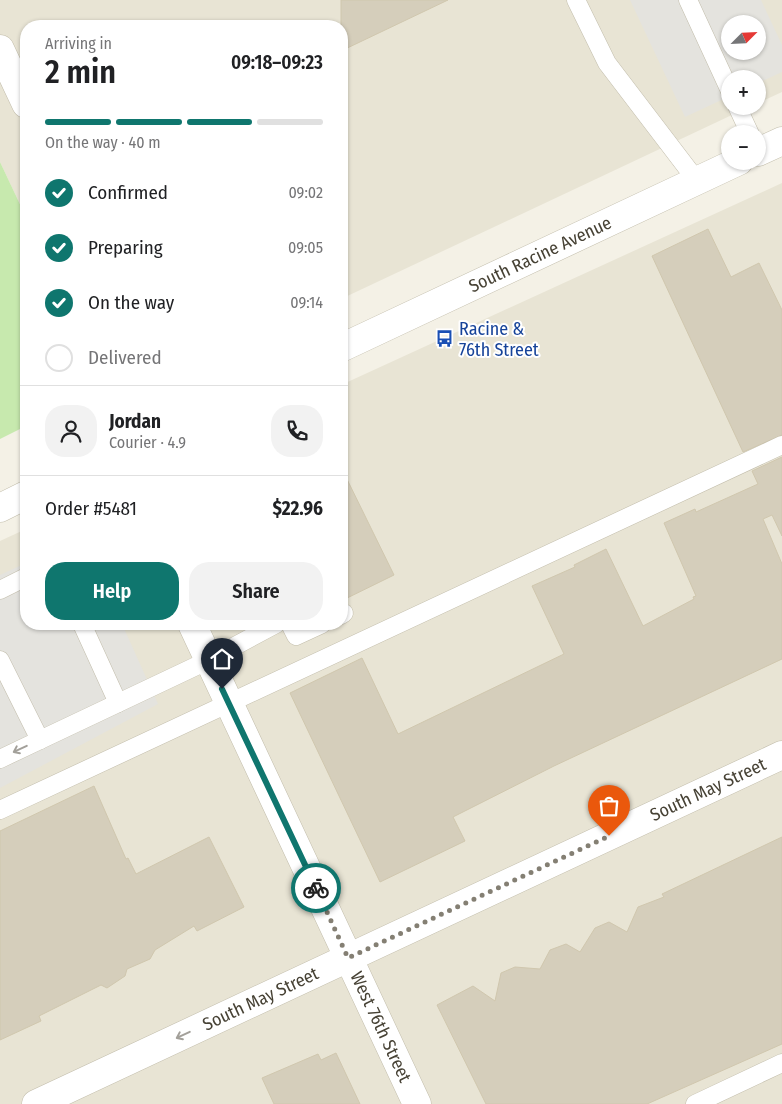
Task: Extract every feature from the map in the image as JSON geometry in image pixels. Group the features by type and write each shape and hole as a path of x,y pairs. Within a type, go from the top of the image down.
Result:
{"street":[{"path":"0,49 20,91"},
{"name":"South Racine Avenue","path":"348,345 721,167"},
{"path":"0,508 20,498"},
{"name":"West 76th Street","path":"195,630 417,1104"},
{"name":"South May Street","path":"36,1104 782,755"}],"lane":[{"path":"576,0 608,63 696,181"},
{"path":"688,0 721,72"},
{"path":"0,810 782,445"},
{"path":"0,590 20,580"},
{"path":"85,630 118,703"},
{"path":"0,759 208,660 265,630"},
{"path":"293,630 296,636 309,630"},
{"path":"0,660 40,740"},
{"path":"695,1104 782,1063"}],"shaded area":[{"path":"0,0 782,0 782,92 766,99 766,70 721,70 721,115 732,115 348,296 348,20 20,20 20,204 0,162"},
{"path":"630,0 761,0 782,45 782,72 766,79 766,70 721,70 721,100 685,117"},
{"path":"782,183 782,1104 0,1104 0,541 20,532 20,630 348,630 348,382"},
{"path":"20,566 20,630 125,630 158,704 0,788 0,575"}],"green space":[{"path":"0,162 20,204 20,429 0,439"}],"building":[{"path":"341,0 448,0 348,48 348,20 341,20"},
{"path":"708,229 731,277 759,263 782,310 782,435 743,452 652,256"},
{"path":"782,457 782,536 772,515 763,519 782,564 782,659 554,766 453,817 465,841 380,882 290,693 362,658 398,734 564,654 532,586 575,567 574,565 606,549 643,626 694,599 693,597 696,596 664,523 695,509 696,512 758,484 752,471"},
{"path":"348,481 394,575 348,598"},
{"path":"94,786 126,859 128,858 136,874 209,837 244,907 197,931 194,926 155,950 150,959 127,969 125,976 107,988 101,985 39,1016 41,1021 0,1040 0,831"},
{"path":"782,837 782,1044 647,1104 486,1104 437,1005 473,986 495,1001 501,973 515,967 540,969 550,950 566,944 580,952 595,928 609,922 627,932 638,907 664,897 662,894"},
{"path":"336,1053 360,1104 274,1104 262,1078 318,1054 321,1060"}],"way so far":[{"path":"316,888 348,958 609,836"}],"place":[{"name":"Racine & 76th Street","path":"445,339"}],"route":[{"path":"222,689 316,888"}]}
